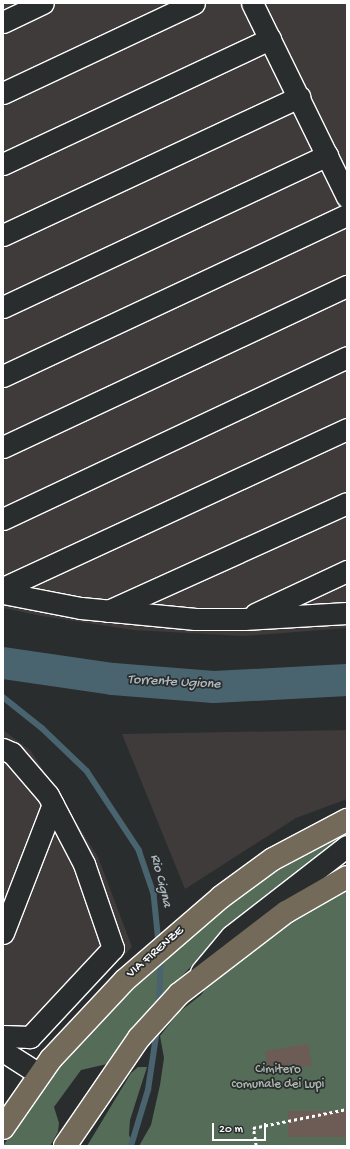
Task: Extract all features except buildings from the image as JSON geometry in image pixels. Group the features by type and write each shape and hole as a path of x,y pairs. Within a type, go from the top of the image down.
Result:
{"main road":[{"name":"VIA FIRENZE","path":"3,1128 39,1074 85,1020 144,963 221,897 273,859 347,820"},
{"path":"65,1146 111,1076 152,1022 187,987 286,912 347,877"}],"street":[{"path":"3,22 43,3"},
{"path":"3,93 194,3"},
{"path":"252,3 347,197"},
{"path":"3,164 270,39"},
{"path":"3,235 298,97"},
{"path":"3,307 327,155"},
{"path":"3,376 347,215"},
{"path":"3,447 347,286"},
{"path":"3,518 347,357"},
{"path":"3,588 347,429"},
{"path":"107,611 347,503"},
{"path":"244,620 347,570"},
{"path":"3,593 107,611 195,619 244,620 347,613"},
{"path":"3,749 12,753 48,795 53,804 84,864 113,948 30,1037 3,1036"},
{"path":"3,933 53,804"},
{"path":"187,987 231,936 347,846"},
{"path":"3,1050 39,1074"}],"path":[{"path":"256,1146 253,1128 347,1110"}],"shaded area":[{"path":"3,3 347,3 347,628 243,636 133,630 42,616 3,608"},
{"path":"3,730 31,751 98,857 132,947 36,1045 13,1042 3,1055"},
{"path":"347,730 347,799 296,818 185,889 122,734"}],"green space":[{"path":"347,829 347,839 201,956 143,1017 107,1064 81,1070 54,1107 59,1123 58,1132 50,1146 3,1146 61,1059 100,1013 249,885"},
{"name":"Cimitero comunale dei Lupi","path":"347,884 347,1146 139,1146 151,1125 160,1085 164,1058 160,1036 178,1013 201,995 219,971"},
{"path":"138,1067 147,1067 130,1120 129,1135 134,1146 87,1146 131,1073"}],"waterway":[{"name":"Torrente Ugione","path":"3,663 113,679 214,687 347,680"},
{"name":"Rio Cigna","path":"3,697 42,728 87,771 139,850 154,894 159,943"},
{"name":"Rio Cigna","path":"159,1005 161,956"},
{"name":"Rio Cigna","path":"131,1146 148,1090 157,1030"}]}
